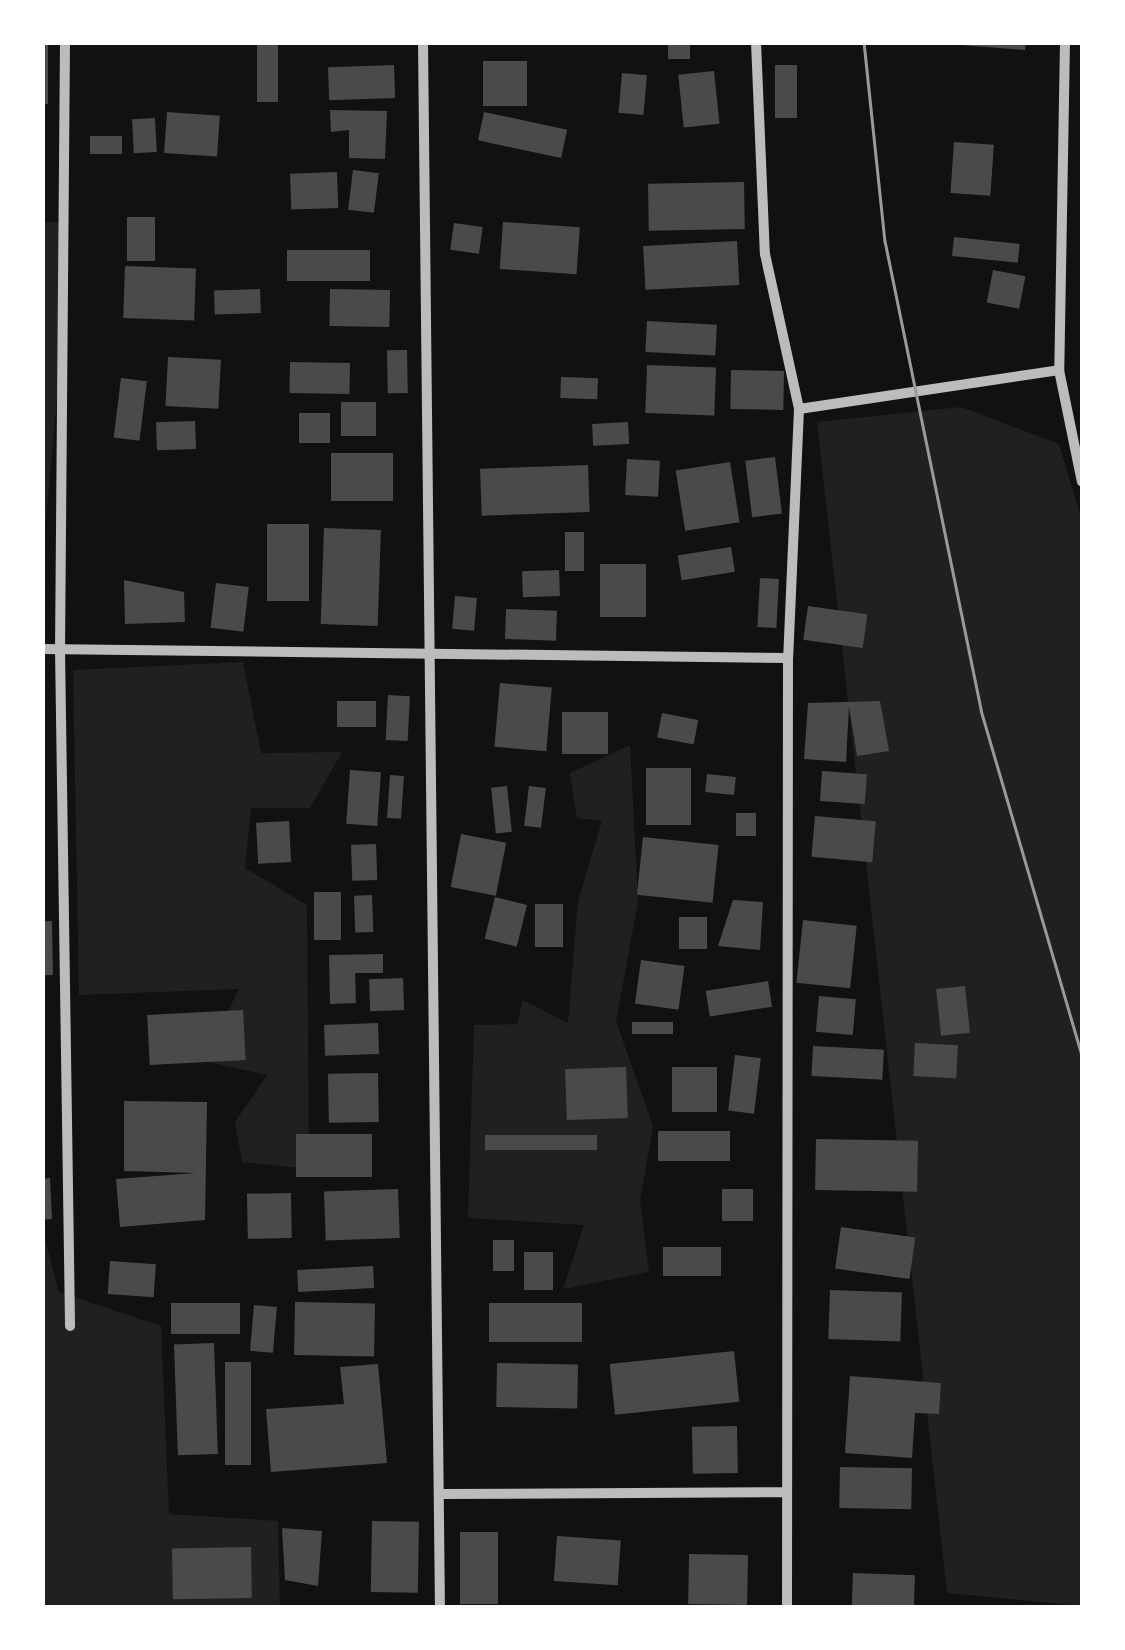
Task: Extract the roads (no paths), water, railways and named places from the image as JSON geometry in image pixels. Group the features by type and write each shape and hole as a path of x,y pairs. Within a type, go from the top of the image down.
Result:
{"street":[{"path":"66,42 60,649 70,1326"},
{"path":"423,42 427,658 442,1494 440,1608"},
{"path":"756,42 765,254 800,409 788,658 787,1608"},
{"path":"1065,42 1059,370 1082,482"},
{"path":"800,409 1059,370"},
{"path":"42,649 427,658 788,658"},
{"path":"442,1494 786,1492"}],"tram line":[{"path":"864,42 885,241 981,710 1082,1055"}]}
